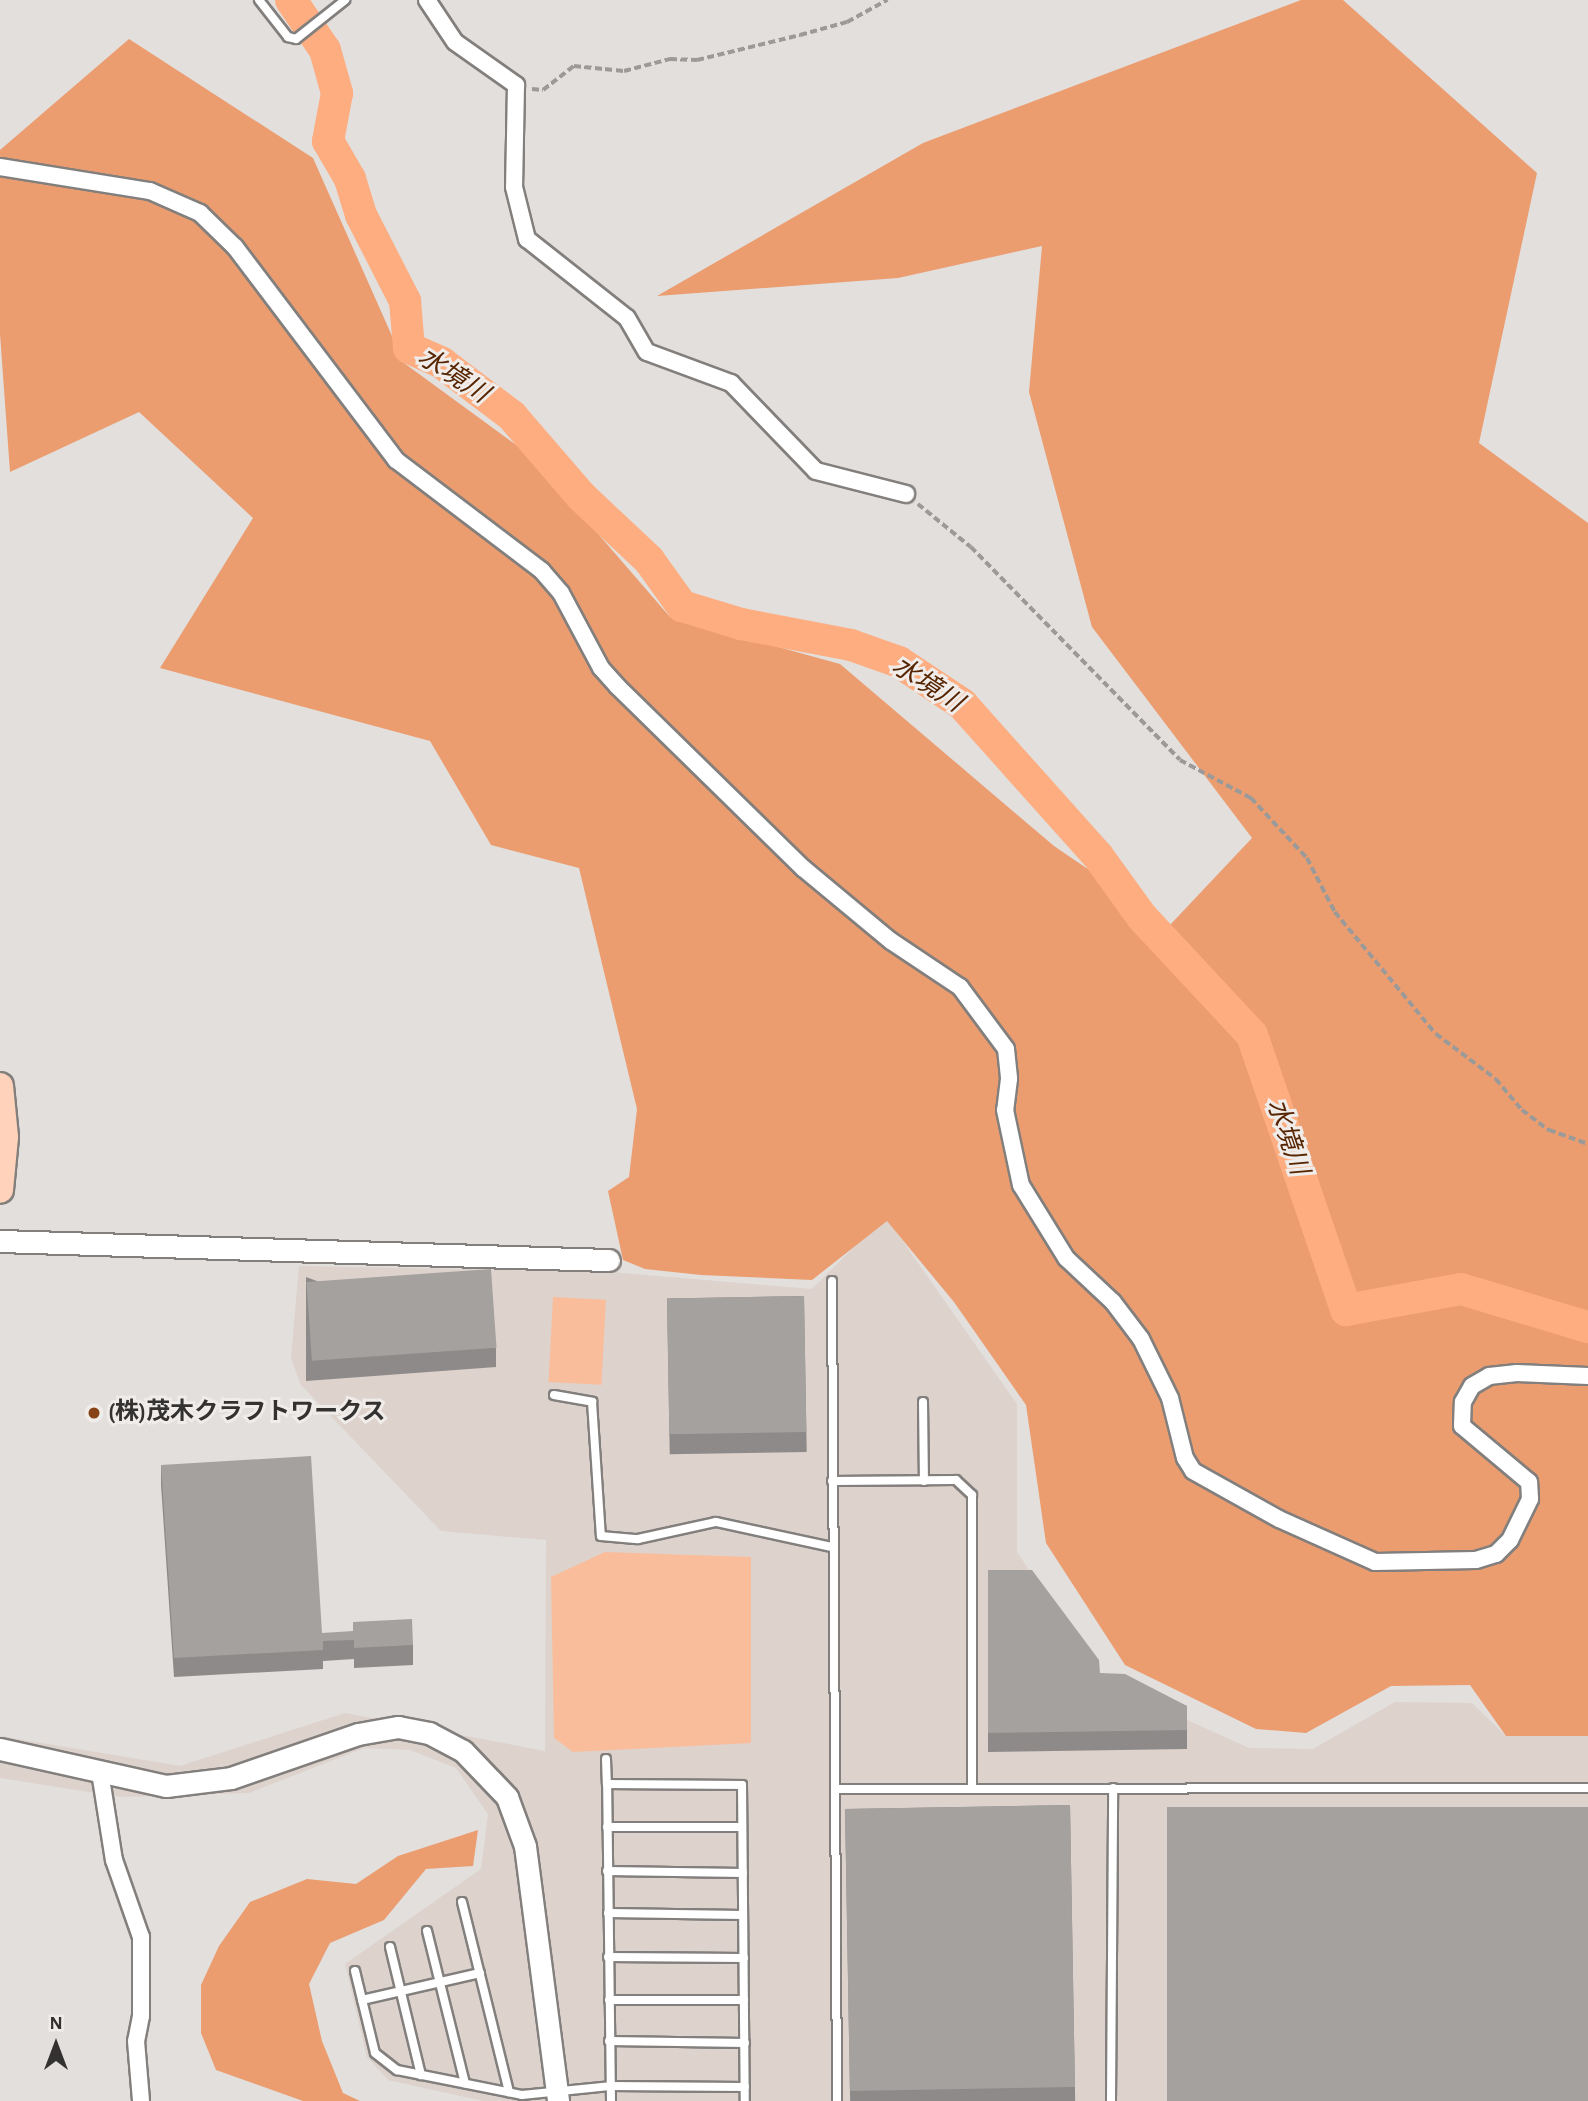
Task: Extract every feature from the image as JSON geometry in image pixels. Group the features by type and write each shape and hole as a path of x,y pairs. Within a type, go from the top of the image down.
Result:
{"main road":[{"path":"0,1086 5,1137 0,1190"}],"street":[{"path":"427,0 455,42 516,86 514,187 527,239 627,318 647,352 731,383 816,471 906,494"},
{"path":"0,167 150,191 200,213 235,247 396,460 542,571 561,593 601,668 618,687 803,868 891,941 960,987 1006,1049 1009,1079 1005,1110 1021,1185 1066,1258 1113,1302 1141,1339 1170,1398 1185,1458 1193,1471 1279,1519 1375,1562 1476,1560 1496,1554 1510,1540 1530,1499 1529,1482 1475,1441 1462,1426 1463,1402 1472,1386 1489,1377 1517,1374 1588,1376"},
{"path":"0,1241 609,1260"},
{"path":"0,1749 166,1786 231,1779 336,1741 398,1727 429,1733 463,1751 507,1797 526,1846 558,2096"},
{"path":"100,1773 114,1860 141,1937 141,2015 136,2041 141,2101"}],"lane":[{"path":"259,0 288,37 296,39 345,0"},
{"path":"832,1281 831,1481 837,2101"},
{"path":"554,1395 592,1402 601,1536 638,1539 716,1522 832,1547"},
{"path":"922,1402 924,1480"},
{"path":"831,1481 956,1480 972,1495 971,1788"},
{"path":"606,1759 611,2101"},
{"path":"607,1784 742,1785 745,2101"},
{"path":"1111,2101 1113,1788"},
{"path":"836,1789 1588,1788"},
{"path":"607,1827 742,1827"},
{"path":"607,1871 743,1873"},
{"path":"462,1902 509,2092"},
{"path":"608,1913 743,1915"},
{"path":"428,1931 465,2083"},
{"path":"390,1947 421,2075"},
{"path":"608,1957 744,1958"},
{"path":"355,1971 375,2053 397,2070 509,2092 558,2096 610,2087 745,2087"},
{"path":"362,2000 480,1973"},
{"path":"609,2000 744,2000"},
{"path":"610,2042 745,2043"}],"path":[{"path":"516,86 543,90 574,66 624,71 670,59 710,57 847,22 887,0"},
{"path":"906,494 971,547 1180,760 1251,798 1307,858 1335,912 1436,1034 1496,1079 1522,1110 1549,1130 1588,1144"}],"shaded area":[{"path":"1301,0 1343,0 1537,173 1479,443 1588,523 1588,1736 1506,1736 1470,1685 1391,1686 1306,1733 1256,1729 1125,1665 1046,1543 1026,1405 954,1302 887,1221 812,1280 701,1275 645,1269 623,1260 608,1191 629,1177 637,1109 579,868 491,845 430,741 160,668 253,518 139,412 10,472 0,334 0,150 129,39 313,158 404,363 530,455 670,617 840,664 1054,846 1170,925 1252,838 1092,627 1029,392 1042,246 898,278 657,296 923,143"},
{"path":"885,1216 1017,1404 1017,1552 1104,1682 1249,1748 1313,1749 1395,1702 1472,1703 1506,1736 1588,1735 1588,2101 483,2101 388,2080 367,2057 345,1964 481,1869 488,1814 456,1768 410,1750 364,1748 249,1793 121,1797 0,1778 0,1736 180,1766 345,1713 545,1751 546,1540 441,1531 301,1385 291,1358 299,1266 611,1272 812,1289"},
{"path":"553,1297 606,1300 601,1385 549,1382"},
{"path":"605,1552 751,1557 751,1743 573,1752 554,1738 551,1577"},
{"path":"478,1830 473,1866 426,1869 384,1920 330,1943 309,1984 322,2041 343,2093 360,2101 303,2101 216,2070 201,2033 201,1985 219,1946 250,1902 307,1879 356,1884 398,1856"}],"building":[{"path":"491,1269 497,1348 312,1361 306,1282"},
{"path":"804,1296 806,1432 669,1434 667,1298"},
{"path":"311,1456 322,1633 353,1631 353,1622 412,1619 413,1645 354,1648 354,1640 323,1641 323,1650 174,1658 161,1465"},
{"path":"988,1570 1032,1570 1099,1660 1100,1673 1125,1674 1187,1706 1187,1730 988,1733"},
{"path":"1070,1805 1075,2087 850,2091 845,1809"},
{"path":"1167,1807 1588,1807 1588,2101 1167,2101"}],"waterway":[{"name":"水境川","path":"291,0 325,50 337,93 328,141 350,179 361,215 405,301 409,348 442,363 512,416 582,497 649,560 682,606 741,624 851,645 899,662 962,704 1098,856 1142,917 1252,1035 1346,1310 1461,1289 1588,1327"}],"place":[{"name":"(株)茂木クラフトワークス","path":"94,1413"}]}
